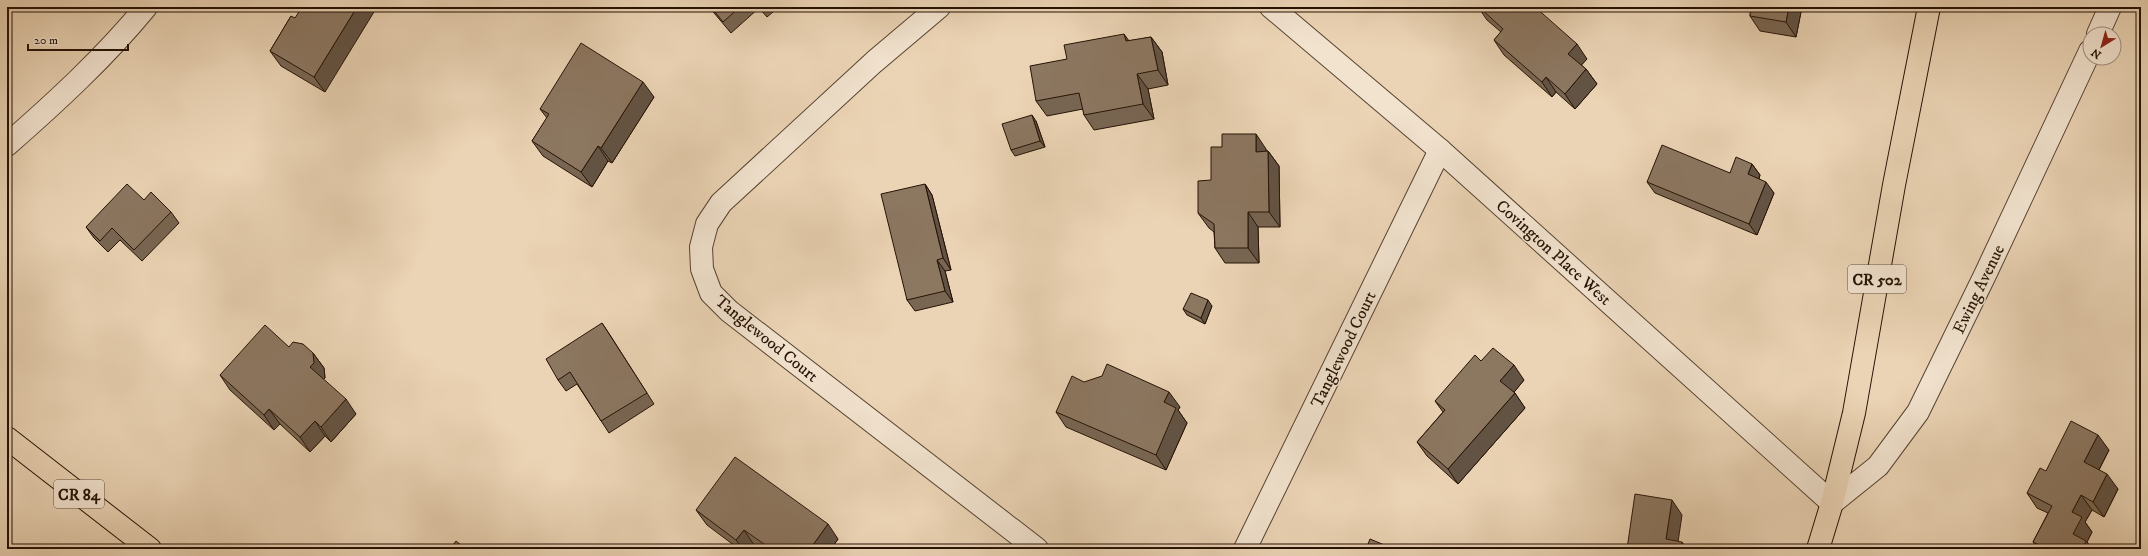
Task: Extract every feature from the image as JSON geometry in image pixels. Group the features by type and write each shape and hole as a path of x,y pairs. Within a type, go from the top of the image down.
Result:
{"main road":[{"name":"CR 502","path":"1818,549 1832,503 1854,413 1894,185 1929,7"},
{"name":"CR 84","path":"7,438 150,549"}],"street":[{"path":"7,145 60,99 127,31 146,7"},
{"name":"Tanglewood Court","path":"939,7 874,62 721,203 707,224 701,247 702,269 711,293 729,311 1037,549"},
{"name":"Covington Place West","path":"1271,7 1440,150 1832,503"},
{"path":"2102,26 2110,7"},
{"name":"Ewing Avenue","path":"1832,503 1878,466 1918,412 1985,275 2083,66"},
{"name":"Tanglewood Court","path":"1245,549 1440,150"}],"building":[{"path":"302,7 357,7 314,77 270,51 291,16 295,18"},
{"path":"711,7 740,7 723,22"},
{"path":"1479,7 1535,7 1577,44 1568,54 1586,69 1565,94 1546,77 1542,82 1494,40 1503,29"},
{"path":"1751,7 1789,7 1786,22 1750,16"},
{"path":"1124,34 1126,41 1151,37 1158,70 1137,74 1143,104 1084,115 1079,93 1036,101 1030,66 1067,59 1064,45"},
{"path":"581,43 643,82 601,148 598,146 581,172 532,141 549,114 540,109"},
{"path":"1032,115 1040,141 1011,150 1002,124"},
{"path":"1222,134 1256,134 1256,152 1268,151 1269,212 1248,212 1248,248 1215,248 1214,224 1198,213 1198,181 1211,180 1211,147 1222,147"},
{"path":"1662,145 1730,173 1736,157 1752,164 1748,174 1766,182 1749,224 1647,182"},
{"path":"127,184 144,200 151,192 171,212 134,250 112,228 100,241 86,227"},
{"path":"925,184 943,258 937,260 945,291 907,300 881,194"},
{"path":"1191,293 1208,300 1201,318 1183,309"},
{"path":"602,323 647,393 601,421 570,372 558,380 546,359"},
{"path":"265,325 289,347 293,342 303,344 313,353 314,363 310,367 346,399 321,427 315,421 300,437 269,409 264,415 220,375"},
{"path":"1493,348 1514,365 1500,381 1515,393 1448,469 1417,442 1445,410 1435,401 1475,355 1481,361"},
{"path":"1107,364 1169,392 1164,402 1176,408 1156,455 1056,412 1072,376 1084,382 1102,376"},
{"path":"2071,421 2098,435 2084,462 2107,474 2093,502 2081,495 2072,512 2082,517 2073,534 2086,541 2082,549 2047,549 2033,542 2052,506 2027,493 2040,468 2046,471"},
{"path":"735,457 828,524 810,549 771,549 744,530 736,540 696,510"},
{"path":"1635,494 1672,500 1666,539 1682,542 1681,549 1627,549"},
{"path":"1370,539 1394,549 1366,549"},
{"path":"456,541 466,549 450,549"}]}
